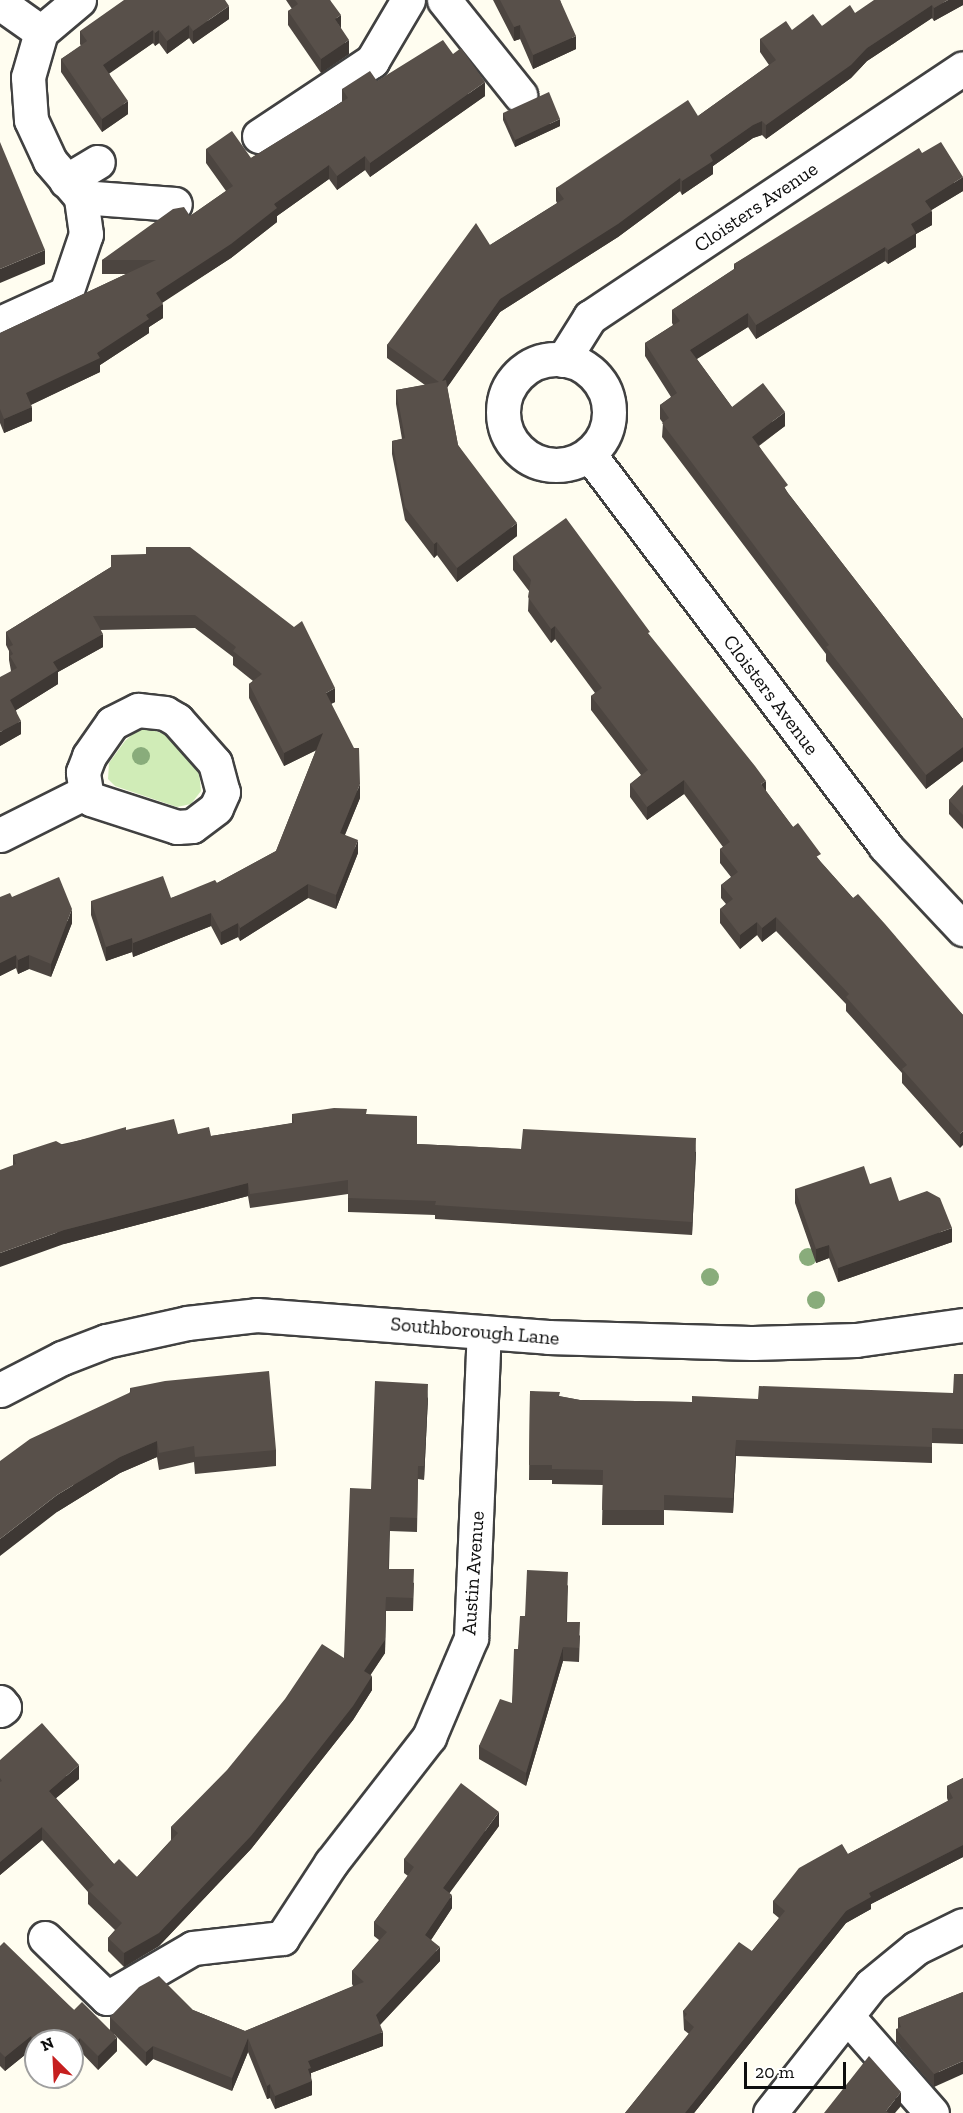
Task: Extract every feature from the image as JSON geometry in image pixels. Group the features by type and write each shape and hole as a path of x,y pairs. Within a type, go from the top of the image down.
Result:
{"street":[{"path":"0,323 66,293 86,234 74,189 50,161 31,120 28,77 41,32 79,0"},
{"path":"258,136 372,61 408,0"},
{"path":"0,3 41,32"},
{"path":"449,7 520,95"},
{"name":"Cloisters Avenue","path":"563,360 590,317 963,68"},
{"path":"74,189 98,162"},
{"path":"74,189 175,204"},
{"path":"563,360 588,369 601,383 608,402 608,421 602,440 589,454 561,464 532,460 517,448 506,431 502,412 506,393 516,376 532,363 563,360"},
{"name":"Cloisters Avenue","path":"589,454 885,846 963,929"},
{"path":"0,835 86,792"},
{"name":"Southborough Lane","path":"0,1390 62,1358 106,1341 152,1329 222,1318 304,1316 484,1332 753,1343 856,1340 963,1325"},
{"name":"Austin Avenue","path":"45,1938 107,1998 193,1948 282,1938 331,1863 429,1737 471,1638 484,1332"},
{"path":"0,1702 4,1707 0,1710"},
{"path":"770,2113 847,2016 892,1965 916,1948 963,1925"},
{"path":"847,2016 932,2113"}],"green space":[{"path":"151,729 166,735 199,771 201,791 191,804 177,807 115,786 108,779 109,763 125,741 137,730"}],"building":[{"path":"124,0 225,0 229,6 193,31 189,25 167,41 159,30 155,33 153,30 103,65 128,101 102,119 61,59 87,41 80,31"},
{"path":"295,0 330,0 341,15 335,19 349,40 321,59 288,11 298,4"},
{"path":"500,0 560,0 576,36 533,55 520,25 514,27"},
{"path":"874,0 948,0 934,8 932,5 867,48 851,65 766,125 762,121 753,125 710,155 713,161 682,181 680,178 618,224 500,299 442,381 446,380 458,445 517,523 457,568 437,542 434,544 405,507 392,441 405,438 396,390 439,382 387,345 476,223 490,245 564,199 556,188 688,100 698,116 776,60 760,39 786,21 792,30 813,14 822,26 850,5 855,13"},
{"path":"443,40 453,54 461,48 485,82 370,163 365,156 337,176 329,165 274,204 277,208 231,244 156,293 163,304 146,315 149,319 97,353 100,358 26,393 32,407 4,419 0,409 0,333 156,260 102,260 173,209 184,207 190,216 233,186 206,149 232,131 251,158 348,98 342,89 370,71 377,81"},
{"path":"549,92 560,119 515,140 503,113"},
{"path":"0,142 45,250 0,269"},
{"path":"941,142 963,177 925,201 932,211 911,224 916,233 888,250 885,247 756,325 748,313 690,350 732,407 763,383 785,412 752,437 788,485 784,488 963,719 963,747 926,775 826,647 829,645 662,423 669,418 660,405 677,393 645,343 680,321 672,310 736,268 734,264 919,148 922,153"},
{"path":"566,518 650,632 648,633 755,766 766,781 761,784 793,827 798,823 821,854 816,857 853,898 858,894 963,1015 963,1131 960,1134 902,1069 907,1065 846,997 849,994 776,917 762,928 757,922 740,935 720,909 733,899 721,885 738,872 720,849 730,842 684,780 647,807 630,784 648,770 591,696 602,688 555,626 551,629 528,597 531,580 513,556"},
{"path":"146,547 190,547 294,627 302,621 335,688 326,693 354,748 359,748 360,784 340,833 358,840 336,895 308,884 240,928 238,923 221,932 211,913 133,943 132,938 106,947 91,901 163,876 171,898 215,880 217,883 276,851 323,733 284,753 249,684 262,674 233,651 236,647 195,615 93,616 103,634 53,662 58,670 10,700 21,721 0,732 0,677 17,668 10,656 13,654 9,647 13,645 6,632 111,567 111,555 146,554"},
{"path":"963,785 963,815 949,800"},
{"path":"59,877 72,909 51,964 29,955 18,960 16,955 0,963 0,897 10,893 12,897"},
{"path":"334,1108 367,1109 366,1114 417,1116 417,1144 521,1149 523,1129 696,1138 692,1222 435,1205 436,1201 348,1198 348,1180 250,1194 248,1183 64,1230 0,1253 0,1170 16,1164 13,1155 56,1141 63,1145 126,1127 126,1130 174,1119 178,1134 209,1127 211,1136 294,1123 292,1114"},
{"path":"864,1166 870,1184 891,1177 899,1201 927,1191 940,1198 952,1228 838,1268 829,1245 816,1249 795,1189"},
{"path":"269,1371 276,1450 195,1457 194,1446 159,1453 157,1441 120,1457 57,1495 0,1539 0,1461 30,1439 131,1392 130,1388 165,1381"},
{"path":"954,1374 963,1374 963,1429 932,1428 932,1447 736,1440 733,1498 664,1495 664,1510 602,1510 603,1470 552,1469 552,1465 529,1465 530,1391 560,1392 559,1396 580,1400 692,1402 692,1396 758,1399 759,1386 953,1393"},
{"path":"375,1381 428,1384 424,1466 418,1466 417,1518 390,1517 388,1569 414,1569 413,1598 386,1597 385,1640 364,1671 372,1676 353,1706 251,1836 159,1933 124,1953 108,1938 122,1923 88,1890 94,1885 42,1827 0,1862 0,1782 2,1781 0,1760 42,1723 79,1765 49,1791 114,1864 119,1859 137,1877 178,1833 171,1827 227,1770 285,1699 322,1644 344,1658 350,1488 371,1489"},
{"path":"527,1570 568,1572 566,1622 580,1622 579,1648 563,1647 526,1773 479,1746 500,1699 512,1703 514,1649 518,1649 520,1616 525,1616"},
{"path":"963,1778 963,1845 869,1893 871,1897 846,1911 685,2113 625,2113 694,2027 684,2018 687,2014 683,2011 739,1942 752,1951 785,1911 773,1901 799,1868 842,1844 848,1854 953,1798 947,1786"},
{"path":"461,1783 499,1812 443,1888 452,1895 425,1935 440,1947 376,2015 383,2032 308,2061 312,2081 275,2096 270,2084 267,2086 248,2038 232,2078 153,2046 146,2052 110,2017 139,1987 159,1976 193,2010 245,2031 364,1982 352,1971 387,1932 374,1922 414,1867 404,1859"},
{"path":"4,1942 74,2010 82,2002 117,2037 98,2056 84,2042 84,2029 24,2029 24,2042 5,2057 0,2052 0,1946"},
{"path":"963,1992 963,2061 934,2074 896,2029 901,2027 898,2018"},
{"path":"869,2056 901,2092 886,2111 889,2113 824,2113"}]}
